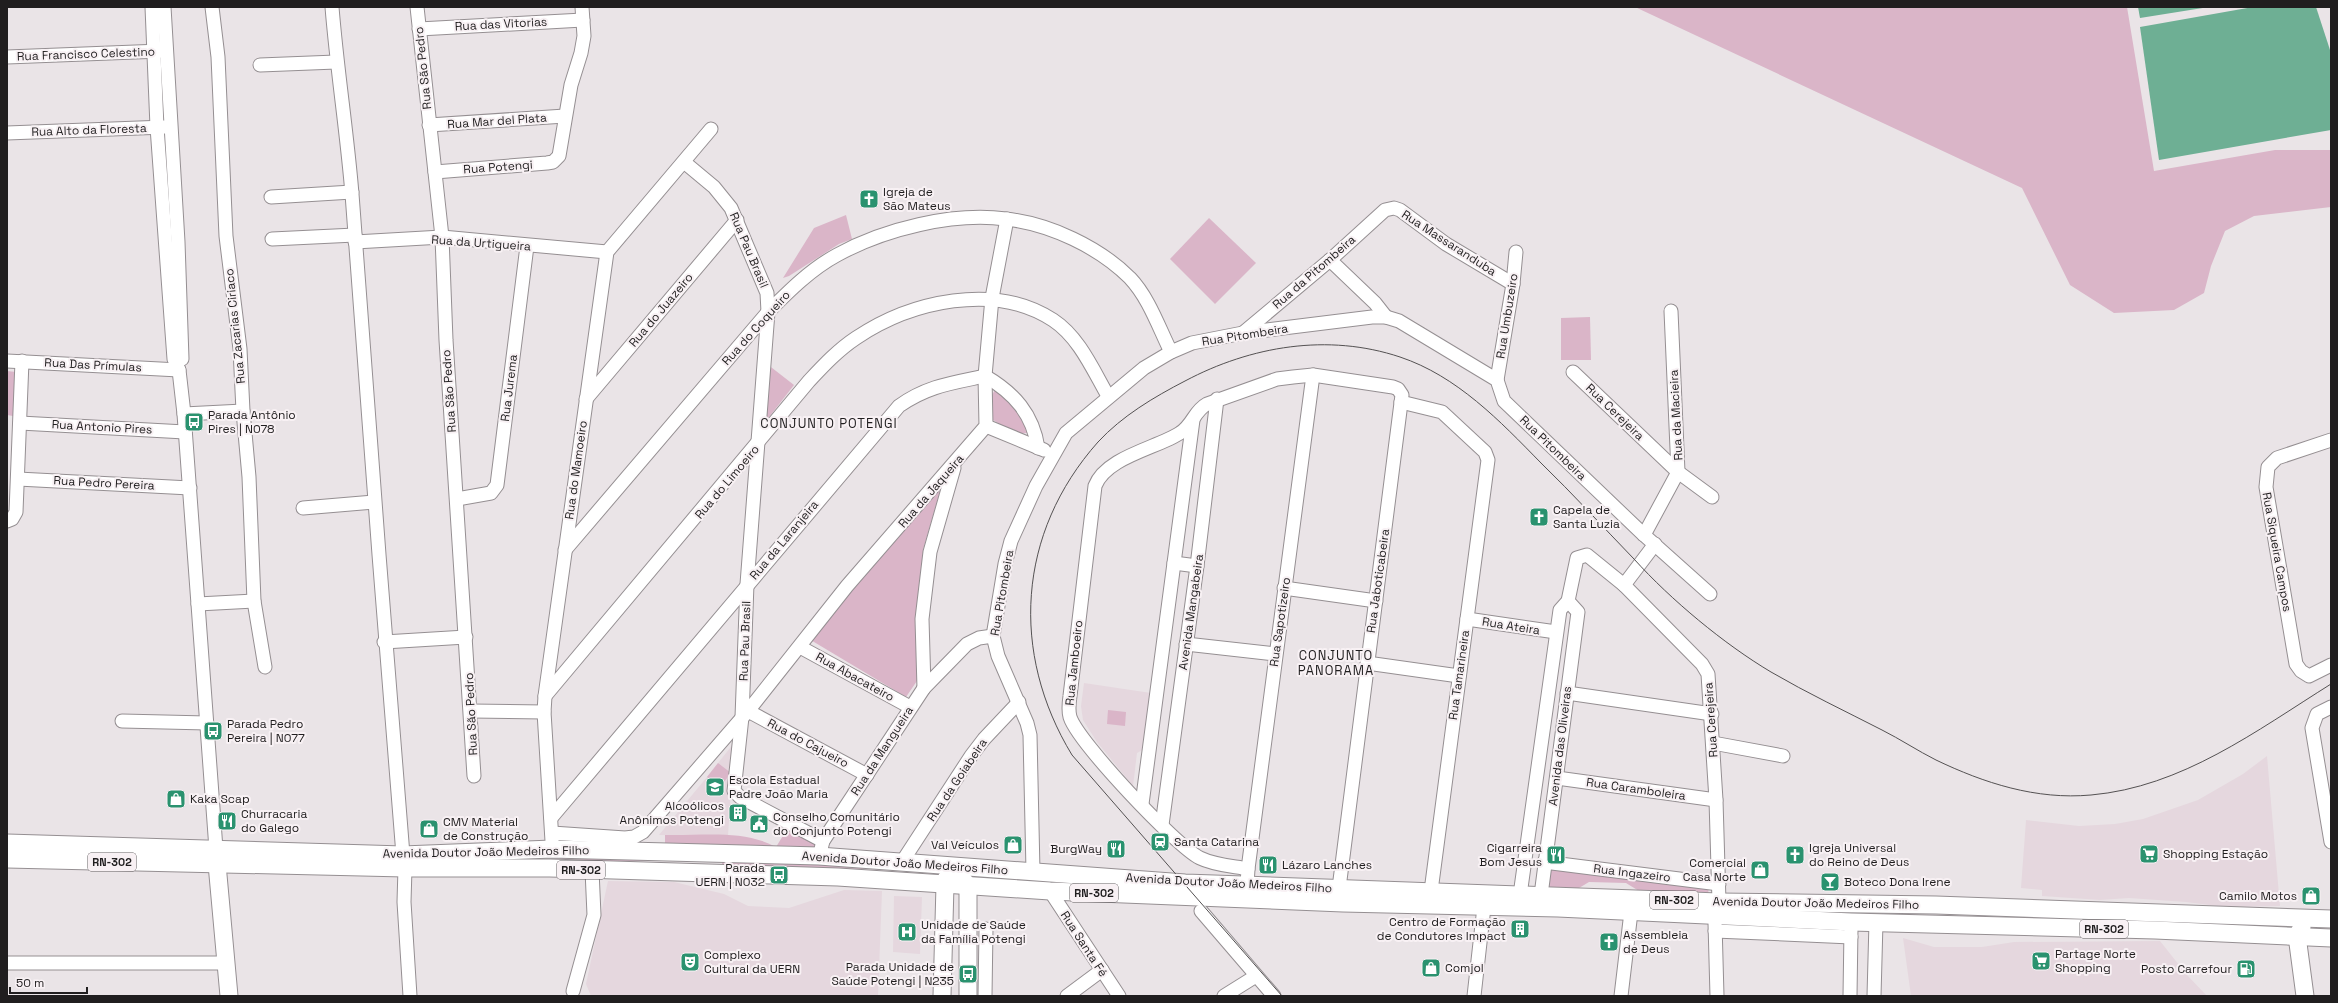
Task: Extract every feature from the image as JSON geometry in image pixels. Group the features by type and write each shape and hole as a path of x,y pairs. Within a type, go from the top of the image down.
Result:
{"main road":[{"name":"Avenida Doutor João Medeiros Filho","path":"404,862 552,841 576,849 715,854 821,848 953,868 1003,869 1185,883 1247,877 1340,888 1541,895 1716,916 1851,930 1876,922 2331,938"},
{"name":"Avenida Doutor João Medeiros Filho","path":"7,844 216,857 404,862 504,868 838,877 1050,891 1343,904 1484,907 1716,916 1936,905 2331,919"},
{"path":"504,868 507,858 557,854 576,849"},
{"path":"645,871 664,864 706,864 713,862 715,854"},
{"name":"Avenida Doutor João Medeiros Filho","path":"7,859 216,857"},
{"path":"216,857 229,996"},
{"path":"942,996 945,885 946,879 953,868 968,886 968,996"},
{"path":"967,925 982,898 995,888"},
{"path":"1851,930 1855,913 1861,910 1919,910 1936,905"},
{"path":"1922,923 1934,918 1984,918 1987,915 1987,907"},
{"path":"2305,996 2297,936 2303,926 2315,923 2331,924"}],"street":[{"path":"152,7 171,127 178,242 182,360 179,370"},
{"path":"164,7 159,51 157,127 174,359 179,370 190,488 216,857"},
{"name":"Rua Zacarias Ciriaco","path":"212,7 218,57 226,236 240,349 243,411 249,477 254,601 265,667"},
{"path":"332,7 336,62 352,192 384,642 404,862 404,902 410,996"},
{"name":"Rua São Pedro","path":"417,7 442,237 446,340 474,776"},
{"path":"565,116 571,85 581,53 583,14"},
{"name":"Rua das Vitorias","path":"419,29 583,14"},
{"name":"Rua Francisco Celestino","path":"7,57 159,51"},
{"path":"260,65 336,62"},
{"name":"Rua Mar del Plata","path":"429,125 565,116"},
{"name":"Rua Potengi","path":"435,172 553,162 559,156 565,116"},
{"name":"Rua Alto da Floresta","path":"7,133 171,127"},
{"path":"607,252 711,129"},
{"name":"Rua Pau Brasil","path":"684,162 714,187 731,208 767,293 768,312 747,584 745,714 734,791 740,797 821,848"},
{"path":"271,197 352,192"},
{"name":"Rua Massaranduba","path":"1385,210 1394,208 1400,210 1446,244 1513,284"},
{"name":"Rua da Pitombeira","path":"1243,333 1330,260 1385,210"},
{"name":"Rua do Coqueiro","path":"565,550 768,312 792,287 837,255 878,237 908,227 982,217 1007,218 1042,228 1069,238 1111,263 1130,279 1146,301 1171,352"},
{"path":"1007,218 992,298 985,376 986,426 1053,454"},
{"name":"Rua do Juazeiro","path":"586,400 737,220"},
{"name":"Rua da Urtigueira","path":"272,239 442,237 527,246 607,252"},
{"path":"165,243 178,242"},
{"name":"Rua Jurema","path":"457,499 491,493 497,485 527,246"},
{"name":"Rua do Mamoeiro","path":"552,841 544,712 545,696 607,252"},
{"name":"Rua Umbuzeiro","path":"1497,380 1513,284 1516,252"},
{"path":"1330,260 1375,303 1386,317"},
{"name":"Rua do Limoeiro","path":"545,696 758,445 809,381 834,354 880,324 906,312 957,302 992,298 1029,308 1054,320 1068,333 1080,349 1108,396"},
{"name":"Rua da Macieira","path":"1644,535 1678,472 1671,311"},
{"name":"Rua Pitombeira","path":"1033,872 1030,735 1019,702 998,656 993,636 1012,541 1026,506 1053,454 1072,426 1144,368 1171,352 1192,343 1243,333 1386,317 1410,327 1497,380 1504,401 1644,535 1710,594"},
{"name":"Rua Das Prímulas","path":"7,361 179,370"},
{"path":"11,517 18,478 22,361"},
{"name":"Rua Cerejeira","path":"1573,372 1678,472 1712,497"},
{"path":"1193,420 1200,408 1217,399 1277,379 1313,375 1393,387 1398,389 1402,398"},
{"name":"Rua Sapotizeiro","path":"1247,877 1275,654 1313,375"},
{"path":"985,376 1010,392 1020,404 1033,426 1038,448"},
{"name":"Rua da Laranjeira","path":"551,818 747,584 899,406 915,394 935,386 985,376"},
{"name":"Rua Tamarineira","path":"1402,398 1442,412 1485,452 1488,460 1432,891"},
{"name":"Rua Jaboticabeira","path":"1340,888 1367,663 1402,398"},
{"name":"Avenida Mangabeira","path":"1162,825 1198,566 1217,399"},
{"path":"184,414 243,411"},
{"name":"Avenida Mangabeira","path":"1142,804 1193,420"},
{"name":"Rua Jamboeiro","path":"1193,420 1179,433 1141,450 1102,475 1095,486 1070,696 1070,717 1080,734 1109,771 1185,848 1200,858 1247,877"},
{"name":"Rua Antonio Pires","path":"20,423 185,432"},
{"name":"Rua da Jaqueira","path":"552,841 625,838 640,835 745,714 800,647 847,586 956,463 986,426"},
{"name":"Rua Siqueira Campos","path":"2331,440 2277,458 2268,467 2266,487 2298,668 2309,676 2331,666"},
{"path":"924,688 922,619 930,552 956,463"},
{"name":"Rua Pedro Pereira","path":"18,478 190,488"},
{"path":"303,508 374,502"},
{"path":"1624,585 1655,544"},
{"name":"Rua Cerejeira","path":"1576,561 1579,556 1591,557 1624,585 1706,670 1712,714 1719,884 1716,916 1717,996"},
{"name":"Avenida das Oliveiras","path":"1520,894 1556,632 1560,610 1568,601 1576,561"},
{"path":"1174,563 1198,566"},
{"path":"1284,588 1376,601"},
{"path":"198,604 254,601"},
{"name":"Avenida das Oliveiras","path":"1541,895 1544,862 1557,778 1578,612 1568,601"},
{"name":"Rua Ateira","path":"1467,619 1556,632"},
{"name":"Rua da Mangueira","path":"821,848 910,707 924,688 967,644 979,638 993,636"},
{"path":"384,642 466,637"},
{"path":"1186,644 1275,654"},
{"name":"Rua Abacateiro","path":"800,647 910,707"},
{"path":"1367,663 1459,676"},
{"path":"1567,693 1712,714"},
{"name":"Rua da Goiabeira","path":"908,862 971,756 984,739 1019,702"},
{"path":"2327,708 2317,714 2312,728 2331,842"},
{"path":"471,711 544,712"},
{"name":"Rua do Cajueiro","path":"745,714 867,775"},
{"path":"122,721 207,723"},
{"path":"1713,743 1783,756"},
{"name":"Rua Caramboleira","path":"1557,778 1716,800"},
{"name":"Rua Ingazeiro","path":"1544,862 1719,884"},
{"path":"573,991 594,915 592,870"},
{"name":"Rua Santa Fé","path":"1050,891 1119,996"},
{"path":"1474,996 1484,907"},
{"path":"1201,911 1274,996"},
{"path":"1621,996 1630,912"},
{"path":"1874,996 1876,922"},
{"path":"985,996 986,929"},
{"path":"1850,996 1851,930"},
{"path":"7,963 226,963"},
{"path":"1067,996 1102,970"},
{"path":"1224,996 1256,976"}],"shaded area":[{"path":"1635,7 2127,7 2154,171 2275,150 2331,150 2331,207 2254,216 2225,231 2211,266 2204,293 2174,310 2114,313 2070,285 2022,188"},
{"path":"2138,7 2209,7 2140,18"},
{"path":"2253,7 2316,7 2331,53 2331,130 2159,160 2140,27"},
{"path":"846,215 852,239 839,244 789,276 783,278 814,228"},
{"path":"1209,218 1256,263 1215,304 1170,259"},
{"path":"1590,317 1591,360 1561,360 1561,318"},
{"path":"767,364 794,385 766,421"},
{"path":"7,371 16,372 13,416 7,415"},
{"path":"997,386 1020,412 1031,432 1020,433 1009,430 989,417 992,395"},
{"path":"942,484 923,550 921,675 906,697 809,639"},
{"path":"1084,683 1151,693 1144,749 1137,753 1133,786 1097,742 1083,720 1081,706"},
{"path":"1108,710 1126,712 1125,726 1107,724"},
{"name":"Escola Estadual Padre João Maria","path":"734,743 728,836 659,835 707,777"},
{"name":"Shopping Estação","path":"2267,756 2280,906 2225,907 2186,902 2129,898 2100,900 2042,896 2042,890 2021,888 2026,820 2079,826 2115,824 2143,819 2198,800 2243,774"},
{"path":"718,763 731,773 720,787 707,777"},
{"path":"789,826 820,842 817,851 665,849 665,835 708,834 750,838 763,841 776,847"},
{"path":"563,855 656,860 620,862 553,858"},
{"path":"722,858 913,870 722,866"},
{"path":"1549,867 1709,887 1708,894 1639,891 1626,883 1589,882 1579,888 1550,888 1548,887"},
{"path":"608,881 674,882 724,894 748,906 789,908 844,890 882,891 878,996 591,996 586,984"},
{"name":"Unidade de Saúde da Família Potengi","path":"894,896 922,897 920,954 893,952"},
{"name":"Partage Norte Shopping","path":"1903,938 1934,947 1982,947 2014,942 2160,941 2187,975 2207,996 1911,996"}],"tram line":[{"path":"1282,996 1072,755 1052,716 1039,676 1032,635 1031,594 1038,554 1051,515 1071,477 1098,442 1128,415 1150,400 1185,381 1236,359 1290,347 1318,345 1345,346 1373,350 1400,357 1421,365 1459,388 1510,431 1664,590 1717,635 1753,661 1812,695 1929,756 1973,776 2011,788 2050,795 2071,796 2091,795 2124,790 2156,781 2187,769 2246,738 2331,684"}],"place":[{"name":"Igreja de São Mateus","path":"869,199"},
{"name":"Parada Antônio Pires | N078","path":"194,422"},
{"name":"Capela de Santa Luzia","path":"1539,517"},
{"name":"Parada Pedro Pereira | N077","path":"213,731"},
{"name":"Escola Estadual Padre João Maria","path":"715,787"},
{"name":"Kaka Scap","path":"176,799"},
{"name":"Alcoólicos Anônimos Potengi","path":"738,813"},
{"name":"Churracaria do Galego","path":"227,821"},
{"name":"Conselho Comunitário do Conjunto Potengi","path":"759,824"},
{"name":"CMV Material de Construção","path":"429,829"},
{"name":"Santa Catarina","path":"1160,842"},
{"name":"Val Veículos","path":"1013,845"},
{"name":"BurgWay","path":"1116,849"},
{"name":"Shopping Estação","path":"2149,854"},
{"name":"Cigarreira Bom Jesus","path":"1556,855"},
{"name":"Igreja Universal do Reino de Deus","path":"1795,855"},
{"name":"Lázaro Lanches","path":"1268,865"},
{"name":"Comercial Casa Norte","path":"1760,870"},
{"name":"Parada UERN | N032","path":"779,875"},
{"name":"Boteco Dona Irene","path":"1830,882"},
{"name":"Camilo Motos","path":"2311,896"},
{"name":"Centro de Formação de Condutores Impact","path":"1520,929"},
{"name":"Unidade de Saúde da Família Potengi","path":"907,932"},
{"name":"Assembleia de Deus","path":"1609,942"},
{"name":"Partage Norte Shopping","path":"2041,961"},
{"name":"Complexo Cultural da UERN","path":"690,962"},
{"name":"Comjol","path":"1431,968"},
{"name":"Posto Carrefour","path":"2246,969"},
{"name":"Parada Unidade de Saúde Potengi | N235","path":"968,974"}],"district":[{"name":"CONJUNTO POTENGI","path":"829,423"},
{"name":"CONJUNTO PANORAMA","path":"1336,662"}]}
